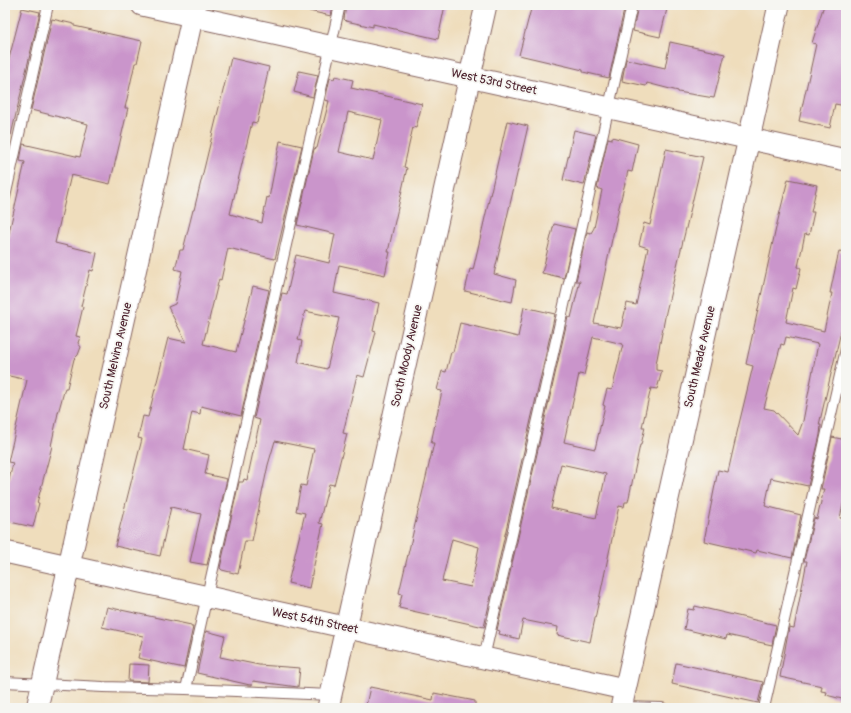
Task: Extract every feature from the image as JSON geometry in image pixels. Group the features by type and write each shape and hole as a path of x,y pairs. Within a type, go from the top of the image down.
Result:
{"street":[{"name":"West 53rd Street","path":"142,5 194,11 331,46 846,160"},
{"name":"South Moody Avenue","path":"329,702 486,5"},
{"name":"South Meade Avenue","path":"622,701 779,5"},
{"name":"South Melvina Avenue","path":"36,708 194,11"},
{"name":"West 54th Street","path":"5,552 484,658 622,701"}],"lane":[{"path":"5,197 48,5"},
{"path":"186,689 340,5"},
{"path":"484,658 632,5"},
{"path":"764,708 846,349"},
{"path":"5,682 103,688 186,689 329,702"},
{"path":"622,701 662,708"}],"building":[{"path":"310,5 333,5 331,16 309,11"},
{"path":"346,5 445,5 438,39 373,24 373,27 346,21 344,19"},
{"path":"532,5 603,5 624,10 609,78 583,72 583,70 519,55"},
{"path":"638,5 668,5 660,37 633,31"},
{"path":"824,5 846,5 846,106 835,104 830,128 799,121 816,44 812,43"},
{"path":"22,8 40,12 11,135 5,134 5,74"},
{"path":"52,19 74,24 74,26 142,41 137,63 135,63 125,108 128,108 110,184 71,175 55,243 97,253 93,271 90,270 81,306 83,307 76,336 80,337 78,343 81,347 78,355 74,359 67,388 65,388 58,413 52,446 37,503 39,503 33,527 5,521 5,497 13,463 8,462 27,380 5,375 5,250 25,162 20,161 23,144 80,157 88,124 31,110"},
{"path":"670,42 725,54 714,98 678,92 647,83 646,86 622,81 626,59 665,68"},
{"path":"231,58 269,67 257,123 252,122 230,214 262,223 267,197 269,198 280,141 302,146 275,259 228,248 221,280 219,279 203,344 236,352 253,286 269,290 241,416 201,406 200,414 192,412 184,449 209,455 205,474 227,479 207,565 190,562 201,514 171,507 160,556 115,546 142,439 138,438 143,416 148,417 168,338 186,342 168,307 175,304 182,271 175,269 180,250 183,250 194,210"},
{"path":"299,71 318,75 313,97 294,92"},
{"path":"335,76 353,80 351,88 422,104 416,128 413,127 404,167 407,168 388,252 390,252 385,275 339,265 334,293 379,303 373,331 376,332 364,377 357,375 343,433 347,434 334,485 329,484 319,523 323,524 309,588 288,583 305,513 296,511 301,485 306,486 314,449 275,441 268,465 252,541 245,541 238,574 222,570 220,568 239,482 243,482 244,479 247,480 260,420 254,418 282,293 287,294 296,255 329,263 335,234 297,225 314,149 317,148 329,101 325,100 330,78 334,79","holes":["348,112 382,120 373,160 339,152","305,311 339,318 327,369 298,362 302,341 298,340"]},
{"path":"507,121 528,126 494,274 516,280 512,302 465,291 470,269 473,270"},
{"path":"574,130 596,135 584,185 563,180"},
{"path":"612,137 638,144 632,172 628,171 619,207 594,323 621,328 627,303 636,305 648,248 639,245 644,223 650,225 666,149 703,157 666,312 656,364 656,370 662,371 657,389 651,388 642,427 645,427 628,502 625,502 624,507 619,506 590,642 557,635 558,627 523,620 519,639 499,634 500,631 497,630 568,317 571,318 580,281 576,281 587,232 591,233 594,228 602,190 597,188 608,138 612,139","holes":["593,337 623,344 612,390 607,389 603,405 605,406 595,449 564,442 579,374 584,375","561,464 606,474 596,518 551,508"]},
{"path":"788,179 817,185 811,212 814,212 809,235 805,234 798,267 801,268 796,289 793,288 786,322 824,331 839,251 846,252 846,310 819,425 821,425 820,435 808,486 771,478 765,506 801,515 792,558 757,550 756,553 704,541 718,470 728,472 753,366 746,364","holes":["786,337 818,344 803,421 798,435 774,410 764,408 781,344 784,345"]},
{"path":"554,224 575,229 564,278 542,273"},
{"path":"524,307 555,314 484,627 399,608 402,594 399,593 434,443 431,443 442,391 437,390 442,371 446,372 451,352 453,352 460,323 518,337","holes":["452,539 479,547 471,587 442,581"]},
{"path":"832,437 846,440 846,491 840,518 846,519 846,700 826,695 827,692 821,691 822,686 780,677 789,627 794,628 807,561 804,561 814,518 817,519 824,489 821,489"},
{"path":"695,606 776,625 772,645 727,635 726,639 684,629 688,609 694,610"},
{"path":"107,607 191,625 191,627 193,627 184,668 138,658 143,636 102,627"},
{"path":"206,631 225,636 220,657 259,665 300,668 298,687 253,681 252,685 250,685 197,673"},
{"path":"676,663 763,682 758,703 672,684"},
{"path":"129,664 149,665 148,682 128,681"},
{"path":"370,687 433,700 434,693 475,701 475,708 379,708 366,705"}]}
